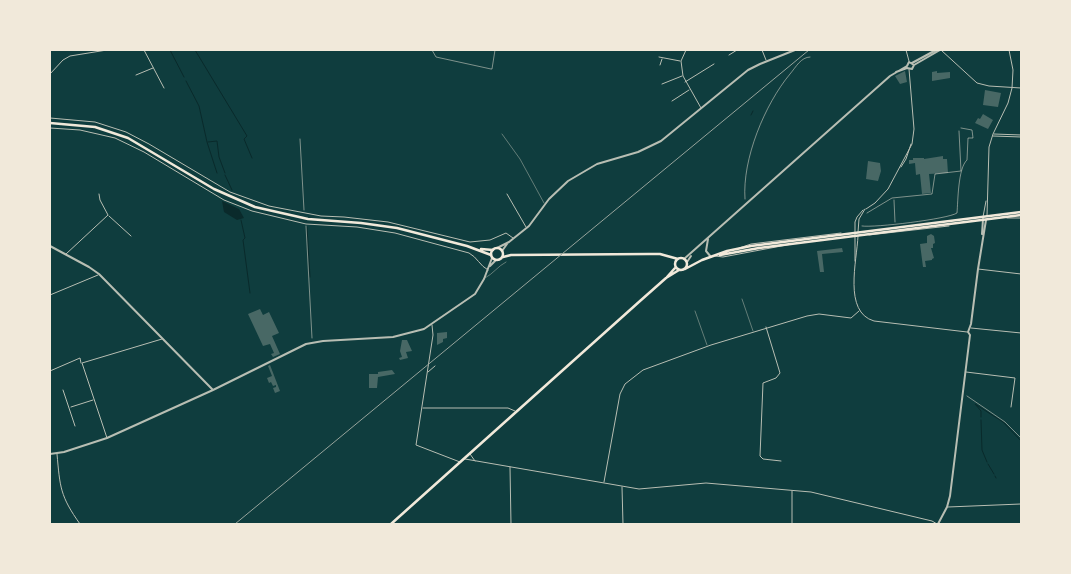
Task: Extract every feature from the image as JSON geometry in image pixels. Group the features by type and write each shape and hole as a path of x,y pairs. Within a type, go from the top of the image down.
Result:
{"main road":[{"path":"50,123 95,127 128,138 214,189 255,207 314,220 361,223 396,228 467,246 493,250 497,248 510,255"},
{"path":"713,257 751,249 856,234 1021,215"},
{"path":"390,524 666,278 679,270 739,248 845,234 865,235 985,218 1021,215"},
{"path":"467,246 492,256 496,260 510,255 649,254 668,256 695,263"},
{"path":"492,256 493,250"},
{"path":"503,251 503,257"},
{"path":"668,256 679,270"},
{"path":"666,278 678,259"},
{"path":"685,269 686,262"}],"street":[{"path":"50,74 63,60 70,56 107,50"},
{"path":"144,50 164,88"},
{"path":"686,50 681,61 682,76 702,108"},
{"path":"729,55 731,51 737,50"},
{"path":"762,50 766,61"},
{"path":"503,251 513,238 526,228 558,190 574,178 601,162 653,146 748,70 795,50"},
{"path":"686,262 692,254 746,204 892,74 913,68 906,50"},
{"path":"936,50 912,63 908,68 914,129 912,143 884,194 865,209 859,219 856,234 855,299 859,311 865,317 874,321 968,332"},
{"path":"912,63 941,50 977,83 989,86 1021,88"},
{"path":"464,458 644,489 710,483 826,494 938,524 947,507 951,492 970,335 968,332 985,218 990,147 1012,88 1009,50"},
{"path":"659,57 681,61"},
{"path":"660,65 662,58"},
{"path":"685,82 714,64"},
{"path":"136,75 153,68"},
{"path":"662,84 682,76"},
{"path":"672,101 690,90"},
{"path":"50,118 83,120 116,128 149,144 230,192 269,206 321,216 388,222 470,242 490,240 506,233 510,234 513,238"},
{"path":"50,128 80,130 115,138 144,152 224,200 268,216 306,224 379,230 472,254 483,267 488,269"},
{"path":"993,135 1020,136"},
{"path":"99,194 108,215 130,236"},
{"path":"507,194 526,228"},
{"path":"65,254 108,215"},
{"path":"708,239 706,251 713,257"},
{"path":"497,248 509,242"},
{"path":"50,246 99,274 213,390"},
{"path":"50,454 57,454 108,438 213,390 300,346 312,342 393,337 415,332 431,325 473,296 484,279 492,256"},
{"path":"488,269 496,260"},
{"path":"978,269 1021,274"},
{"path":"50,295 99,274"},
{"path":"604,483 612,431 622,387 636,374 650,366 766,327 812,315 851,318 859,311"},
{"path":"431,325 433,335 416,445 460,462"},
{"path":"766,327 780,373 776,378 763,383 760,456 763,459 781,461"},
{"path":"970,328 1021,333"},
{"path":"82,363 163,338"},
{"path":"50,370 83,357"},
{"path":"80,358 108,438"},
{"path":"427,372 436,366"},
{"path":"966,372 1015,378 1011,408"},
{"path":"63,390 76,426"},
{"path":"69,408 94,400"},
{"path":"423,408 508,408 516,412"},
{"path":"57,454 59,482 62,493 69,509 80,524"},
{"path":"470,454 476,461"},
{"path":"510,467 511,524"},
{"path":"622,486 623,524"},
{"path":"792,490 792,524"},
{"path":"947,507 1021,504"}],"lane":[{"path":"502,134 520,159 545,204"},
{"path":"484,279 506,262"},
{"path":"742,299 753,331"},
{"path":"695,311 707,346"}],"path":[{"path":"432,50 436,56 492,69 496,50"},
{"path":"746,204 747,174 762,120 779,87 802,60 810,57"},
{"path":"861,224 863,227 953,216 957,213 961,176 964,163 967,160 968,138 973,138 972,130 961,128"},
{"path":"866,214 894,198 932,194 935,174 961,171 958,131"},
{"path":"300,139 304,213"},
{"path":"894,198 895,223"},
{"path":"306,224 312,342"},
{"path":"963,393 1005,422 1021,438"}],"water":[{"path":"222,201 239,209 244,218 237,220 224,212"}],"building":[{"path":"905,71 907,82 900,84 895,76"},
{"path":"937,71 937,73 950,72 950,78 932,81 932,72"},
{"path":"985,90 1001,93 998,107 983,105"},
{"path":"983,114 993,120 988,129 975,123"},
{"path":"943,156 943,159 947,159 948,173 929,174 931,193 922,194 920,174 916,175 915,163 909,164 909,160 913,160 913,158 924,159"},
{"path":"868,161 880,163 881,171 878,181 866,179"},
{"path":"931,234 934,236 935,243 933,248 931,248 934,258 925,261 926,267 923,267 920,244 927,243 927,236"},
{"path":"842,248 843,252 822,254 824,272 820,272 817,251"},
{"path":"260,309 263,315 269,312 279,333 272,336 280,354 273,357 271,354 274,353 270,344 263,346 248,314"},
{"path":"447,332 447,338 437,345 437,333"},
{"path":"402,340 407,340 412,351 406,352 408,358 400,360 399,358 402,357 400,351"},
{"path":"270,365 280,391 275,393 273,388 276,385 273,386 271,382 269,383 267,378 272,376 268,366"},
{"path":"392,370 395,374 378,377 377,388 369,388 369,374 378,374 378,372"}],"waterway":[{"path":"170,50 184,77"},
{"path":"195,50 247,136 244,139 252,158"},
{"path":"186,81 199,106 207,142 217,173"},
{"path":"751,115 753,111"},
{"path":"208,142 217,141 219,157 225,173"},
{"path":"225,175 232,190"},
{"path":"241,220 245,238 243,240 250,293"},
{"path":"307,227 310,277"},
{"path":"981,417 981,411 975,404 1003,422 1021,441"},
{"path":"981,420 982,450 987,462"},
{"path":"988,464 994,474"}],"railway":[{"path":"235,524 809,50"}]}
